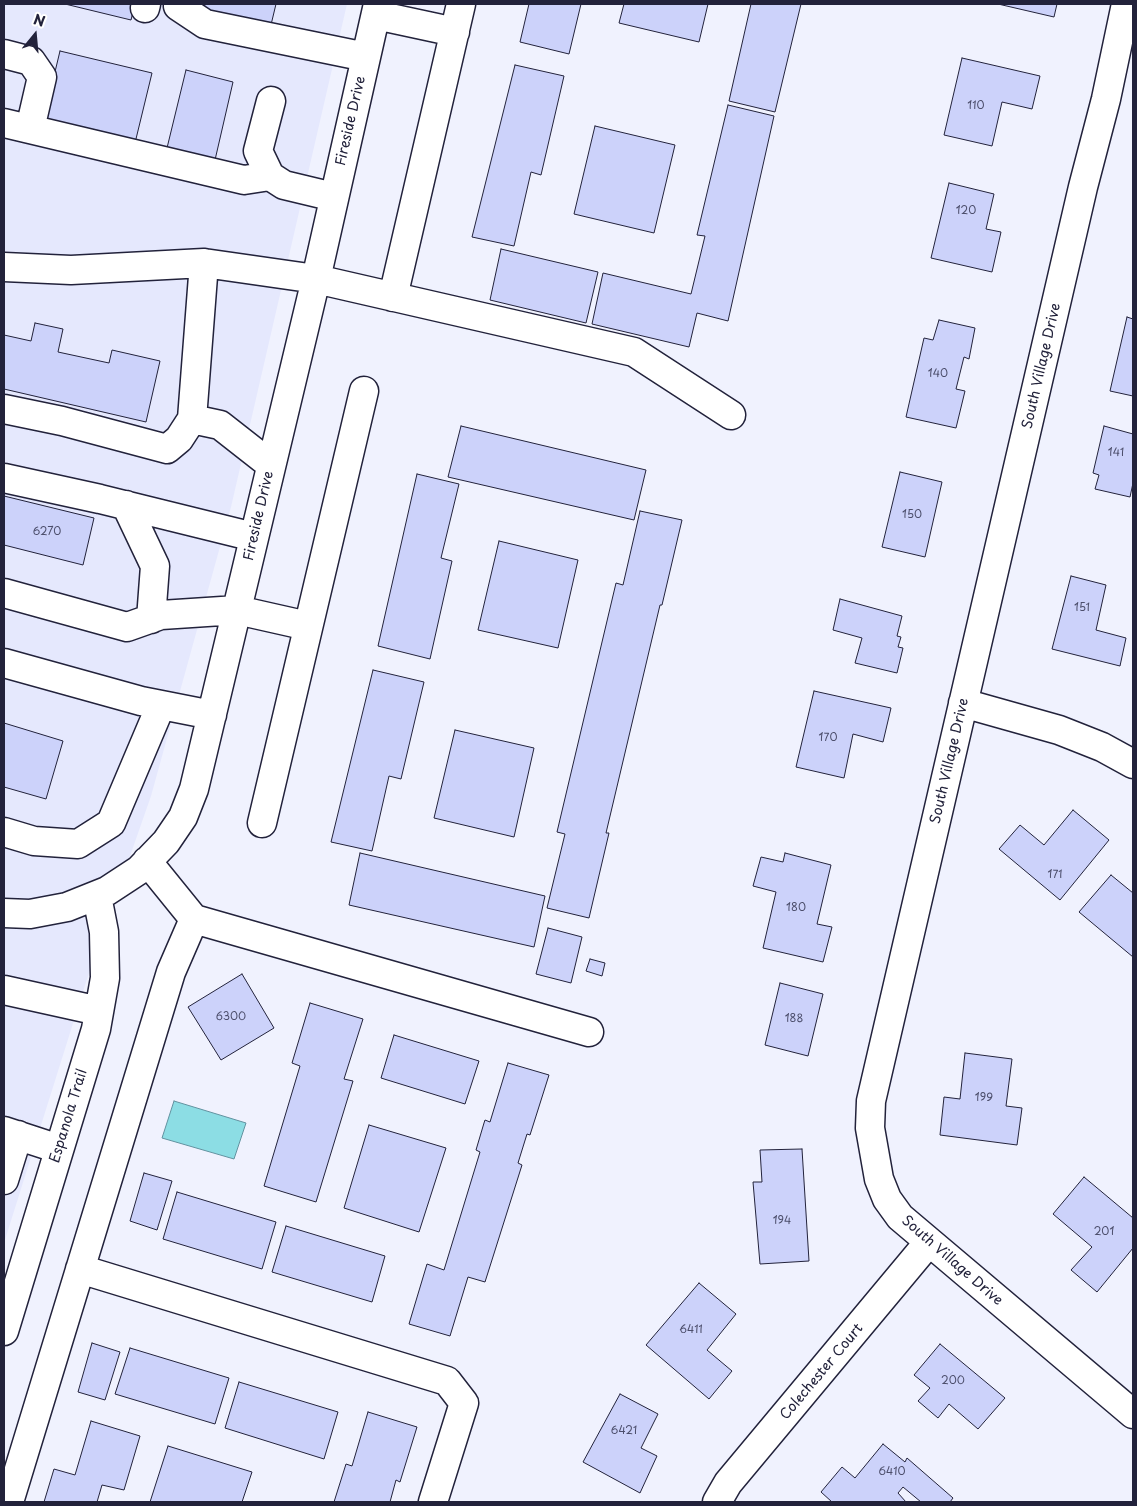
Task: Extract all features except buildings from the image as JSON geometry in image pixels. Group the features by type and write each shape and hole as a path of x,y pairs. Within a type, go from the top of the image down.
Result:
{"street":[{"path":"178,4 178,6 205,24 366,57"},
{"path":"393,297 462,4"},
{"name":"South Village Drive","path":"1126,4 1106,100 871,1101 870,1128 879,1179 887,1200 900,1217 1133,1414"},
{"path":"377,9 455,32"},
{"name":"Fireside Drive","path":"4,913 30,914 58,909 97,896 139,870 166,842 183,817 194,789 238,610 377,9"},
{"path":"4,54 31,61 42,77 17,126 244,180 270,176"},
{"path":"271,101 258,151 270,176 284,185 334,197"},
{"path":"4,267 71,270 204,263 316,279 634,352 731,415"},
{"path":"4,409 62,421 167,449 179,439 192,418 204,263"},
{"path":"262,823 364,391"},
{"path":"192,418 220,424 271,465"},
{"path":"4,478 254,536"},
{"path":"126,505 155,566 150,619"},
{"path":"4,593 127,627 161,615 238,610 308,626"},
{"path":"4,663 161,705 212,715"},
{"path":"963,704 1059,730 1102,747 1133,764"},
{"path":"4,832 34,841 78,844 110,823 161,705"},
{"path":"147,861 194,919 589,1032"},
{"name":"Espanola Trail","path":"4,1331 96,1029 105,978 104,932 97,896"},
{"path":"9,1502 171,972 194,919"},
{"path":"4,990 99,1011"},
{"path":"4,1180 11,1133 59,1148"},
{"name":"Colechester Court","path":"717,1502 728,1483 929,1242"},
{"path":"80,1269 447,1381 464,1403 433,1502"}],"shaded area":[{"path":"4,4 347,4 231,507 151,796 86,982 4,1243"}],"water":[{"path":"174,1101 246,1123 234,1159 162,1138"}]}
